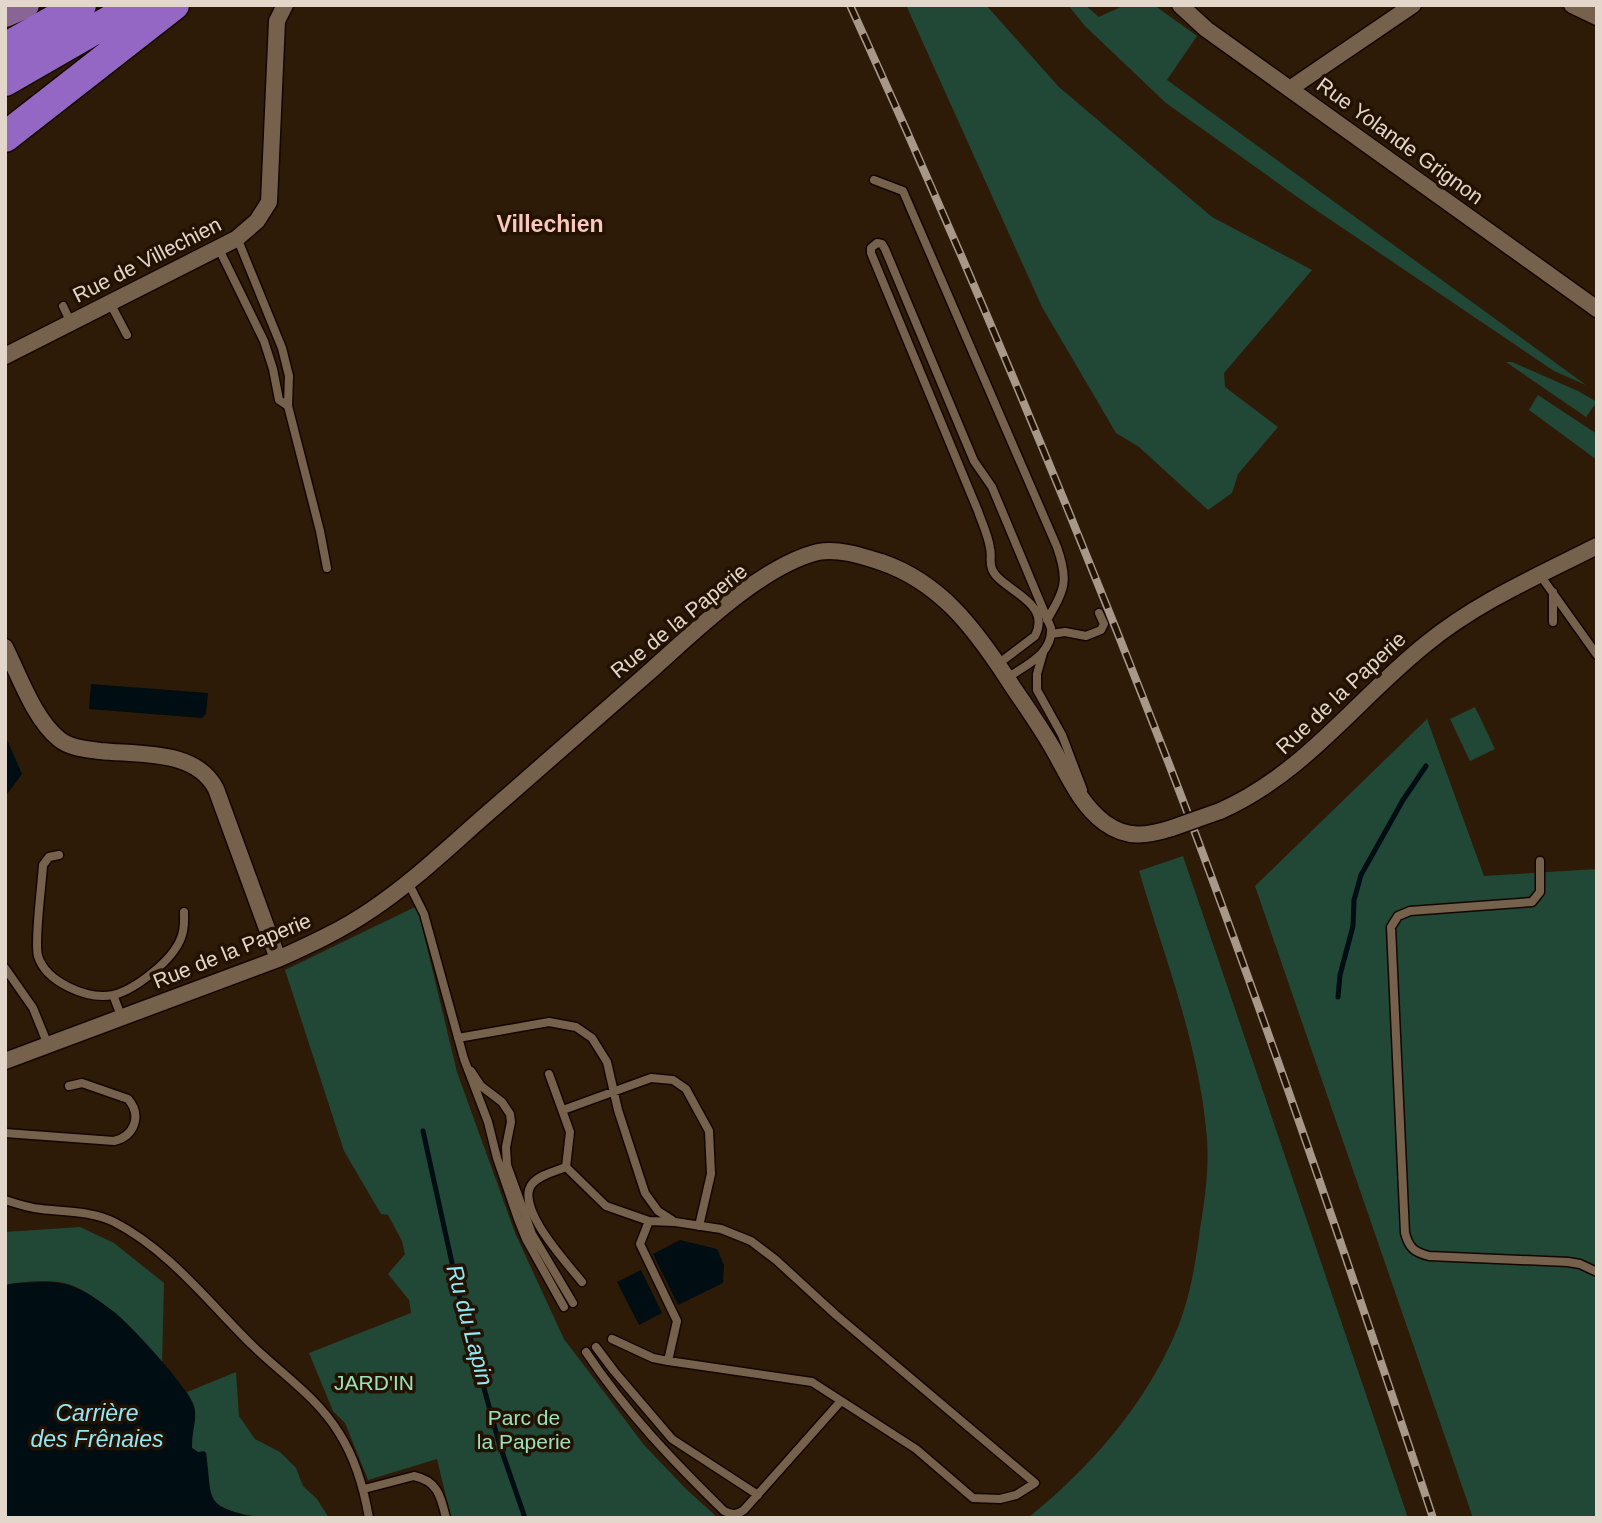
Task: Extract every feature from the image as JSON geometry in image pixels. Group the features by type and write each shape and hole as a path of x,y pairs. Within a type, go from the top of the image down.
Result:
{"highway":[{"path":"5,48 81,5"},
{"path":"5,81 137,5"},
{"path":"5,137 174,5"}],"main road":[{"path":"5,14 26,5"}],"street":[{"name":"Rue de Villechien","path":"5,356 236,239 257,221 269,202 276,21 285,5"},
{"name":"Rue Yolande Grignon","path":"1180,5 1206,29 1597,309"},
{"path":"1291,88 1413,5"},
{"path":"1572,5 1597,17"},
{"name":"Rue de la Paperie","path":"5,1061 278,960 352,922 408,882 720,610 768,576 808,555 825,551 855,555 899,568 954,607 998,664 1090,809 1111,827 1133,836 1172,828 1243,801 1288,771 1332,734 1428,641 1478,607 1597,546"},
{"path":"5,647 43,724 61,741 82,749 183,760 206,773 216,789 278,960"}],"lane":[{"path":"874,180 903,191 1057,547 1065,584 1060,599 1047,620"},
{"path":"236,239 282,348 289,376 288,406 327,568"},
{"path":"998,664 1035,636 1037,618 1029,602 1017,590 997,578 992,570 989,542 978,511 871,253 875,244 880,243 885,248 974,461 992,487 1047,620 1051,634 1037,674 1037,690 1062,735 1090,809"},
{"path":"218,247 264,341 279,400 288,406"},
{"path":"110,303 127,335"},
{"path":"63,306 71,323"},
{"path":"1540,575 1597,655"},
{"path":"1553,592 1553,622"},
{"path":"1051,634 1065,632 1086,636 1097,632 1104,626 1099,613"},
{"path":"1007,678 1043,653"},
{"path":"60,855 49,857 43,865 37,953 46,970 71,989 101,996 113,995 139,983 175,950 184,929 184,912"},
{"path":"1539,861 1540,892 1532,902 1410,911 1398,916 1391,927 1405,1233 1411,1249 1429,1256 1568,1262 1597,1272"},
{"path":"408,882 424,914 465,1062 526,1239 564,1307"},
{"path":"5,968 33,1008 48,1045"},
{"path":"113,995 122,1018"},
{"path":"458,1038 549,1022 568,1024 585,1032 598,1045 607,1062 618,1110 645,1193 658,1211 675,1222"},
{"path":"465,1062 481,1086 507,1108 511,1122 506,1147 507,1165 529,1227 573,1303"},
{"path":"549,1074 570,1132 566,1167"},
{"path":"563,1110 659,1077 680,1084 691,1096 709,1131 711,1174 699,1226"},
{"path":"5,1133 114,1141 131,1132 136,1119 128,1099 82,1083 69,1086"},
{"path":"490,1131 510,1129"},
{"path":"566,1167 606,1206 649,1221 721,1229 751,1241 1035,1483 1016,1495 1000,1499 974,1498 916,1449 812,1382 653,1358 612,1339"},
{"path":"566,1167 536,1180 530,1188 529,1198 539,1228 582,1282"},
{"path":"5,1200 38,1209 94,1215 111,1220 145,1241 164,1257 255,1348 308,1395 339,1432 364,1489 369,1518"},
{"path":"649,1221 640,1244 677,1321 668,1361"},
{"path":"596,1347 672,1439 758,1494"},
{"path":"586,1352 607,1384 656,1443 724,1511 735,1514 740,1513 758,1494 841,1401"},
{"path":"364,1489 415,1476 426,1479 439,1493 446,1518"}],"green space":[{"path":"906,5 986,5 1059,87 1212,217 1312,270 1224,373 1225,387 1278,427 1238,474 1232,493 1208,510 1139,447 1116,433 1042,307"},
{"path":"1068,5 1085,5 1099,17 1125,5 1154,5 1197,36 1167,80 1586,385 1554,371 1310,206 1166,103 1085,26"},
{"path":"1506,362 1512,362 1578,391 1597,402 1586,417"},
{"path":"1538,395 1597,434 1597,460 1529,410"},
{"path":"1475,707 1495,749 1470,761 1450,719"},
{"path":"1427,719 1484,876 1597,869 1597,1518 1473,1518 1255,886"},
{"path":"1183,856 1408,1518 1028,1518 1074,1477 1134,1407 1165,1355 1178,1327 1189,1291 1197,1254 1207,1173 1203,1105 1180,1004 1139,871"},
{"name":"Parc de la Paperie","path":"417,906 457,1072 515,1233 564,1339 644,1445 718,1518 451,1518 437,1459 368,1480 345,1423 333,1411 309,1353 411,1313 409,1300 388,1274 405,1254 402,1241 388,1215 381,1214 344,1151 285,970"},
{"path":"80,1227 114,1243 164,1283 162,1364 112,1311 76,1287 51,1281 5,1285 5,1232"},
{"path":"236,1372 239,1416 255,1439 280,1452 296,1468 303,1486 317,1499 329,1518 247,1515 219,1505 211,1496 206,1453 192,1448 193,1403 187,1392"}],"water":[{"path":"91,684 208,693 206,714 202,718 89,709"},
{"path":"5,735 22,774 5,797"},
{"path":"680,1240 717,1249 724,1265 723,1283 678,1305 653,1254"},
{"path":"641,1270 662,1313 639,1325 617,1282"},
{"name":"Carrière des Frênaies","path":"47,1282 69,1285 113,1311 132,1329 158,1356 194,1406 192,1448 206,1453 214,1499 227,1509 257,1518 5,1518 5,1285"}],"waterway":[{"path":"1338,997 1340,975 1353,926 1354,900 1361,875 1403,800 1426,766"},
{"name":"Ru du Lapin","path":"423,1131 461,1304 499,1443 525,1518"}],"railway":[{"path":"850,5 1015,382 1169,764 1272,1045 1433,1518"}],"district":[{"name":"Villechien","path":"550,224"}],"park label":[{"name":"JARD'IN","path":"374,1383"}]}
